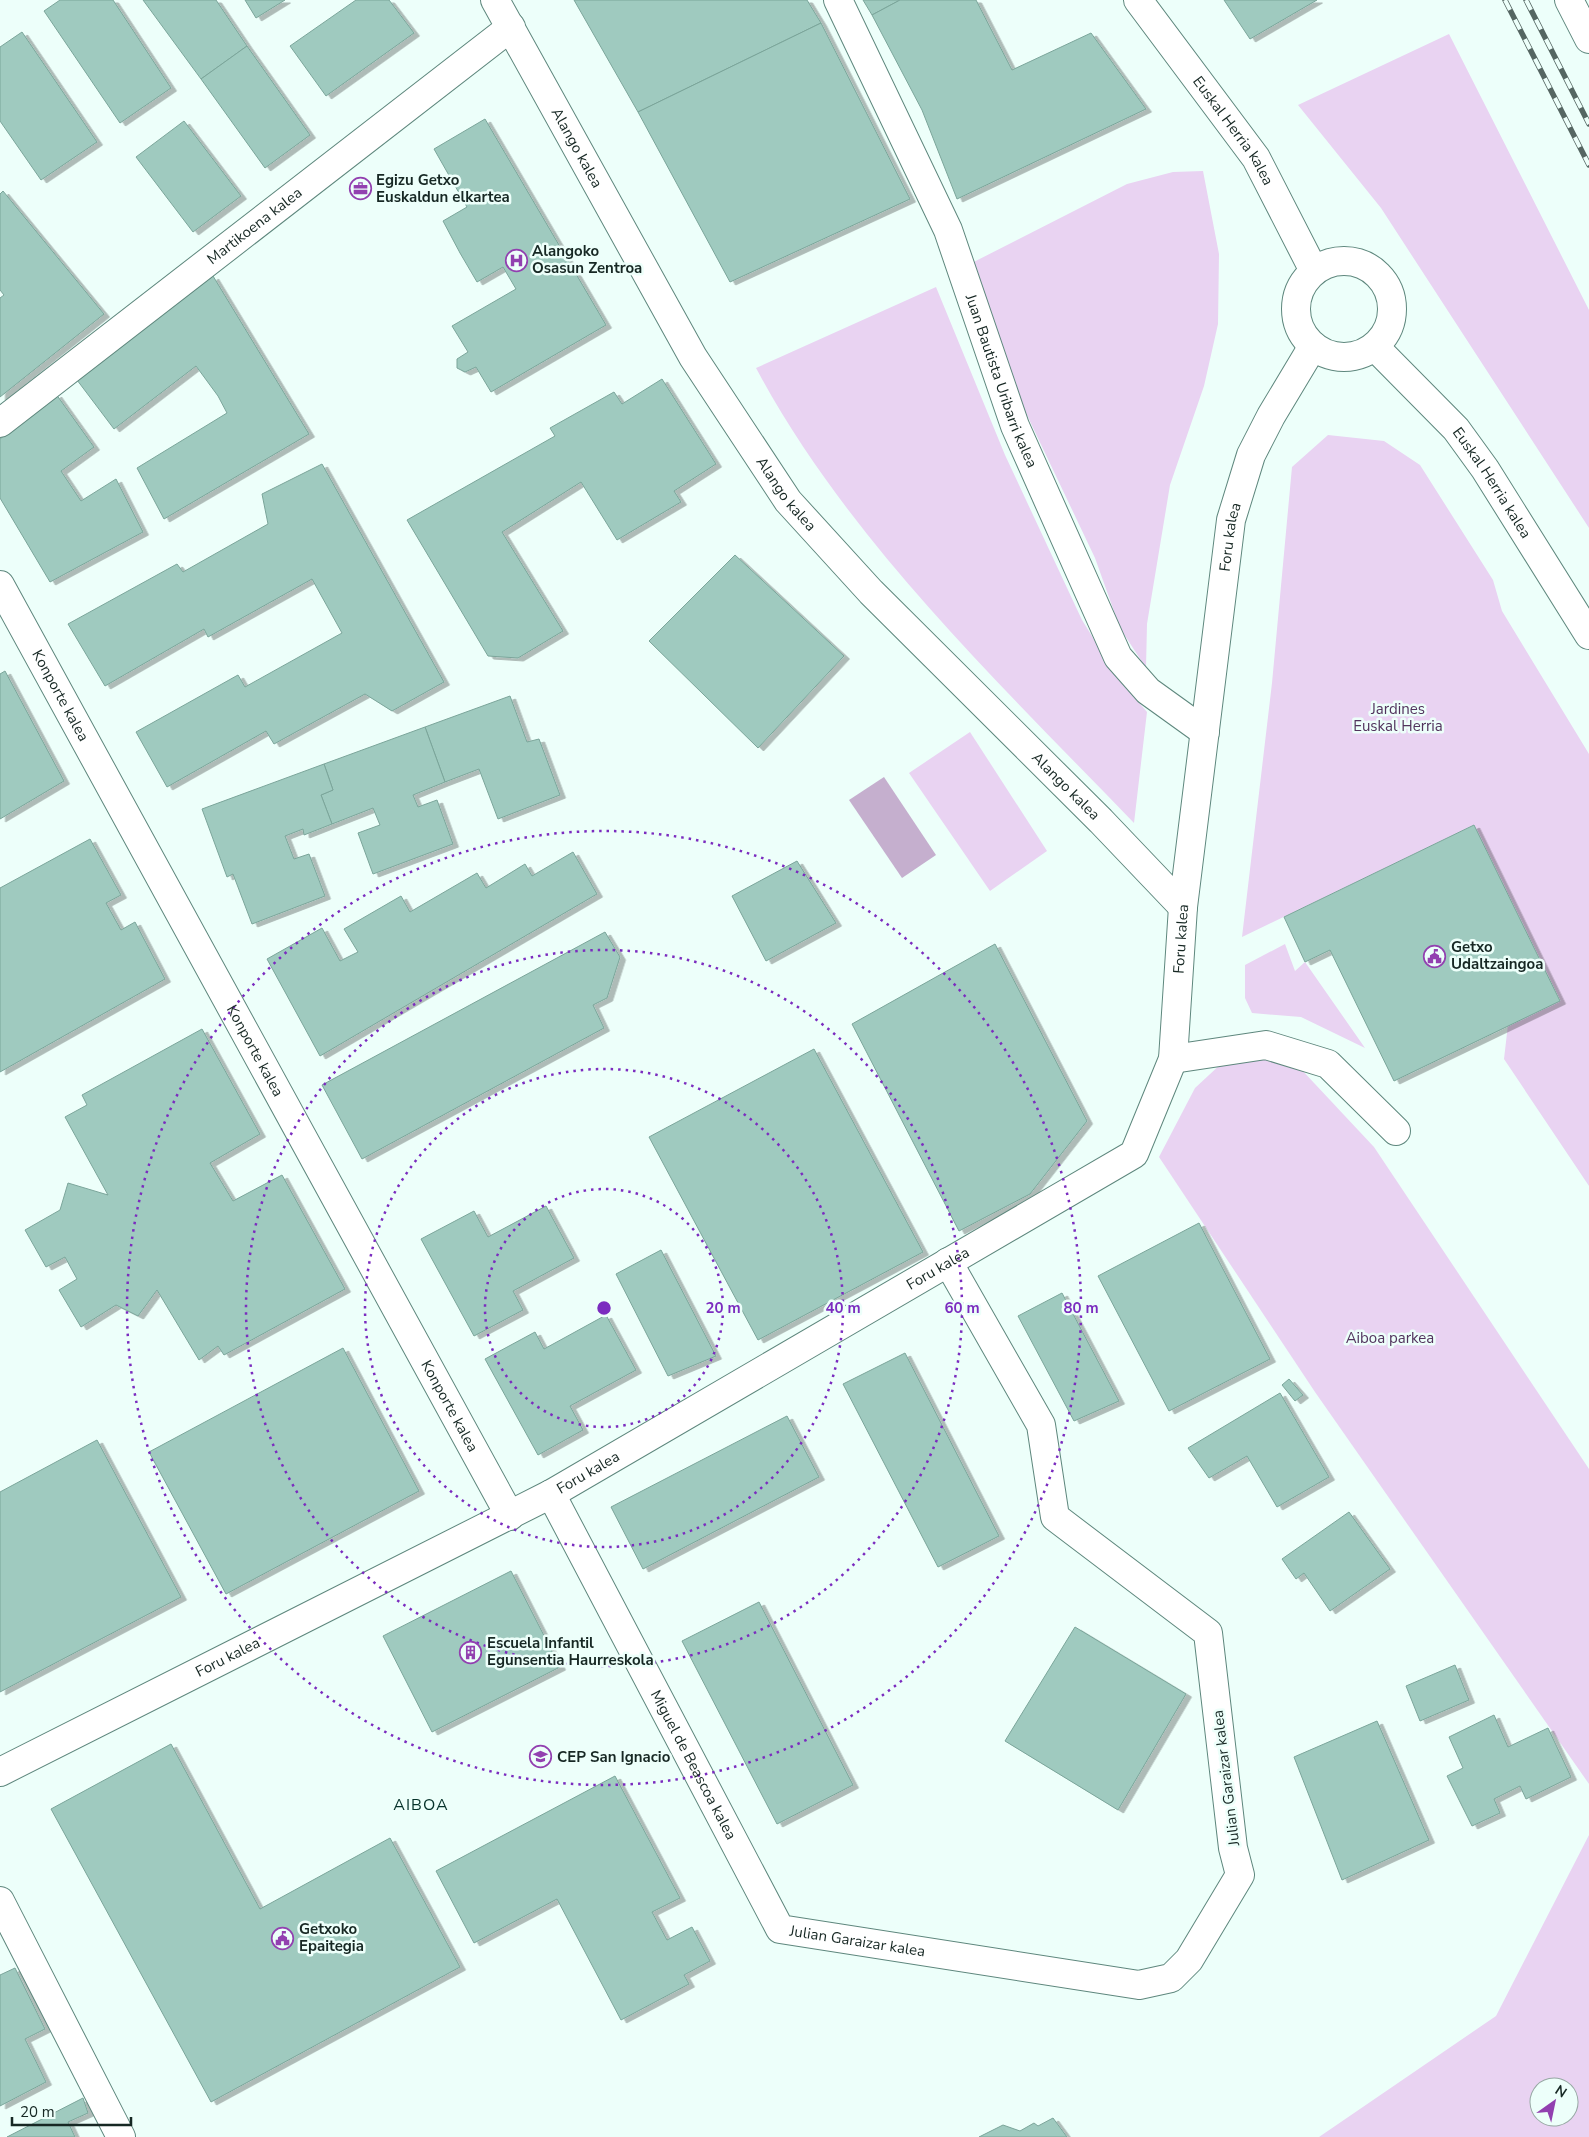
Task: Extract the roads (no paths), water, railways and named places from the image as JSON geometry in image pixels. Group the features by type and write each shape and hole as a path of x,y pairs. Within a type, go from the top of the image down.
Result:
{"street":[{"name":"Alango kalea","path":"495,0 692,357 788,501 871,592 1101,821 1183,907"},
{"name":"Juan Bautista Uribarri kalea","path":"838,0 948,230 1015,426 1118,656 1148,690 1205,732"},
{"name":"Euskal Herria kalea","path":"1138,0 1256,158 1314,271"},
{"path":"1569,0 1589,38"},
{"name":"Martikoena kalea","path":"0,423 511,27"},
{"path":"1346,261 1362,264 1377,273 1388,286 1393,302 1392,319 1386,335 1375,347 1361,355 1346,358 1331,356 1313,346 1306,339 1299,325 1296,311 1298,296 1304,282 1314,271 1330,263 1346,261"},
{"name":"Foru kalea","path":"0,1772 551,1494 1134,1154 1173,1059 1183,907 1231,520 1251,455 1271,416 1313,346"},
{"name":"Euskal Herria kalea","path":"1375,347 1456,429 1485,469 1589,636"},
{"name":"Konporte kalea","path":"0,585 510,1516"},
{"path":"1173,1059 1266,1045 1328,1064 1396,1131"},
{"name":"Julian Garaizar kalea","path":"780,1928 1139,1985 1170,1978 1189,1960 1240,1875 1233,1848 1208,1633 1055,1517 1041,1425 948,1262"},
{"name":"Miguel de Beascoa kalea","path":"551,1494 780,1928"},
{"path":"0,1901 121,2137"}],"railway":[{"path":"1505,0 1589,165"},
{"path":"1526,0 1589,124"}],"place":[{"name":"Egizu Getxo Euskaldun elkartea","path":"360,189"},
{"name":"Alangoko Osasun Zentroa","path":"516,260"},
{"name":"Getxo Udaltzaingoa","path":"1435,956"},
{"name":"Escuela Infantil Egunsentia Haurreskola","path":"471,1652"},
{"name":"CEP San Ignacio","path":"541,1757"},
{"name":"Getxoko Epaitegia","path":"283,1938"}],"district":[{"name":"AIBOA","path":"421,1805"}],"park label":[{"name":"Jardines Euskal Herria","path":"1398,718"},
{"name":"Aiboa parkea","path":"1390,1338"}]}
